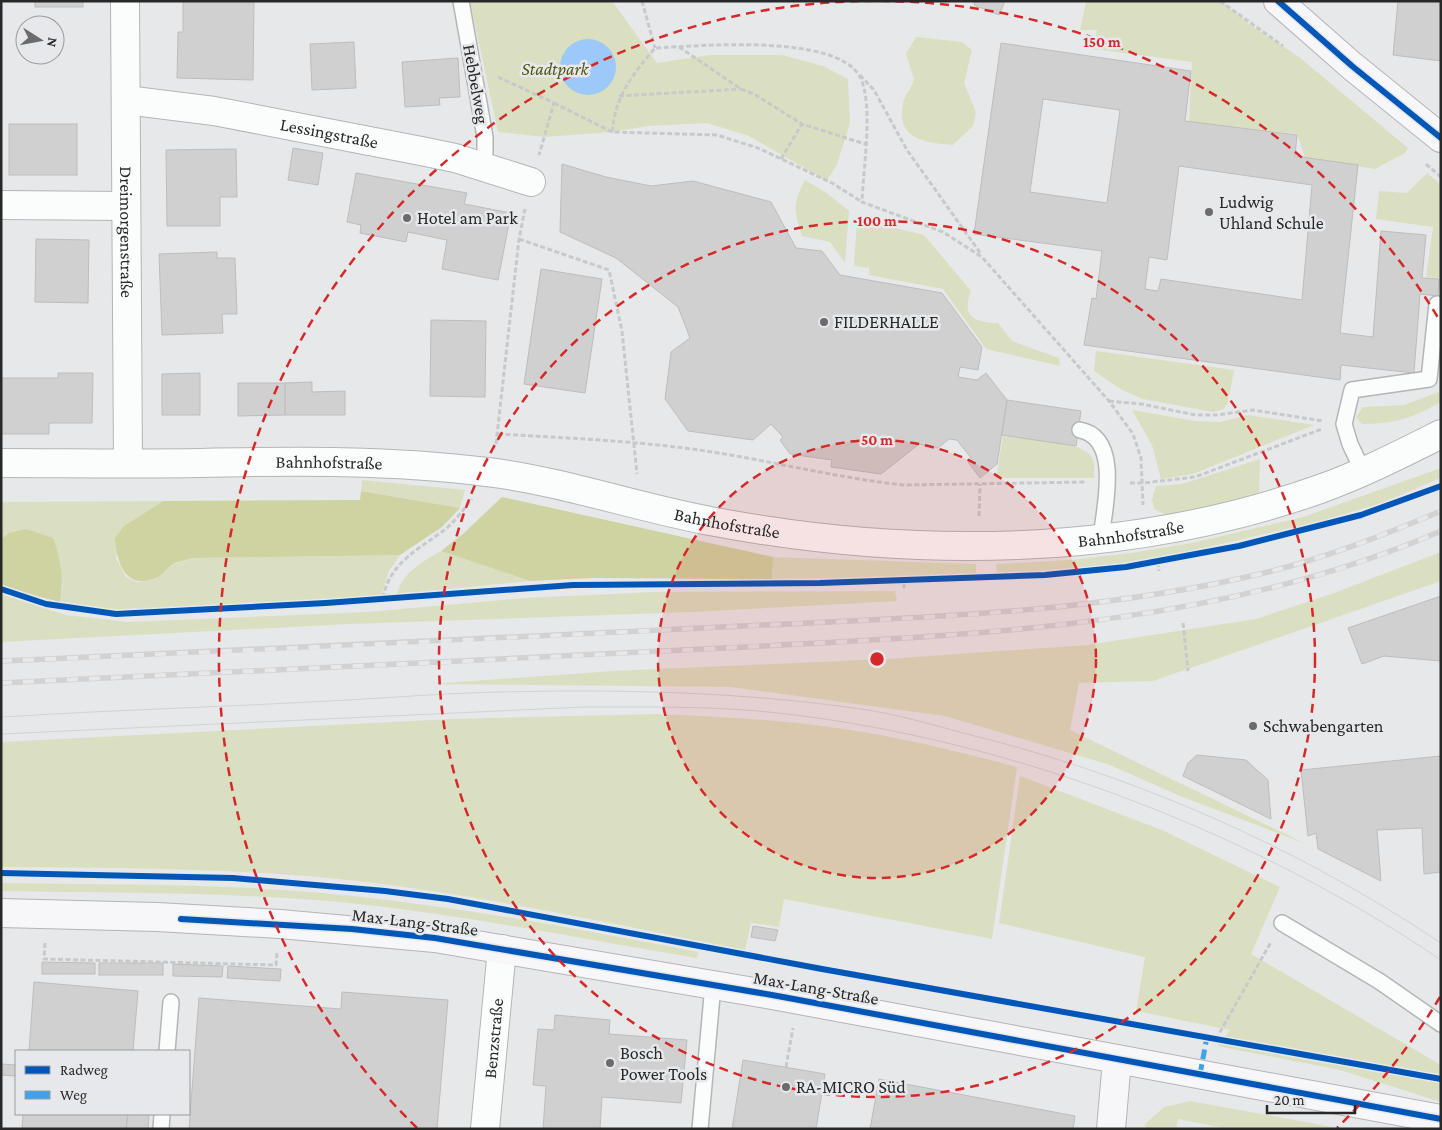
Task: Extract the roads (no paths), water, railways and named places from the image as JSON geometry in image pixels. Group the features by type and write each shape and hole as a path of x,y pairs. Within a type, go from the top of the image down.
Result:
{"main road":[{"path":"1278,1 1352,66 1441,138"},
{"name":"Max-Lang-Straße","path":"1,913 280,924 426,937 799,1000 1441,1119"},
{"path":"1111,1129 1117,1060"}],"street":[{"name":"Dreimorgenstraße","path":"125,1 128,463"},
{"name":"Lessingstraße","path":"126,100 171,104 296,126 455,158 531,182"},
{"path":"1,205 126,206"},
{"name":"Bahnhofstraße","path":"1,463 350,461 489,472 551,483 708,521 811,537 887,544 960,546 1101,538 1143,533 1280,502 1370,470 1441,434"},
{"name":"Benzstraße","path":"485,1129 502,949"}],"lane":[{"name":"Hebbelweg","path":"461,1 485,137 485,168"},
{"path":"1370,470 1350,444 1344,424 1352,390 1429,379 1437,304"},
{"path":"1080,430 1088,431 1096,437 1107,459 1107,482 1101,538"},
{"path":"1282,923 1379,981 1441,1024"},
{"path":"700,1129 713,985"},
{"path":"167,1050 171,1002"},
{"path":"161,1129 162,1115"}],"water":[{"path":"582,39 594,39 604,43 612,51 616,67 612,83 604,91 594,95 582,95 572,91 564,83 560,73 560,61 564,51 572,43"}],"tram line":[{"path":"1,717 459,693 547,691 727,695 861,709 913,720 1026,750 1089,769 1150,792 1211,817 1329,875 1441,943"},
{"path":"1,734 584,707 736,709 847,723 937,740 1026,764 1114,794 1201,829 1285,868 1365,912 1441,960"}],"railway":[{"path":"1,661 916,618 1058,607 1199,587 1268,572 1356,545 1441,511"},
{"path":"1,683 634,653 998,631 1178,608 1267,589 1355,564 1441,531"}],"place":[{"name":"Ludwig Uhland Schule","path":"1209,212"},
{"name":"Hotel am Park","path":"407,218"},
{"name":"FILDERHALLE","path":"824,322"},
{"name":"Schwabengarten","path":"1253,726"},
{"name":"Bosch Power Tools","path":"610,1063"},
{"name":"RA-MICRO Süd","path":"786,1087"}],"park label":[{"name":"Stadtpark","path":"555,69"}]}
